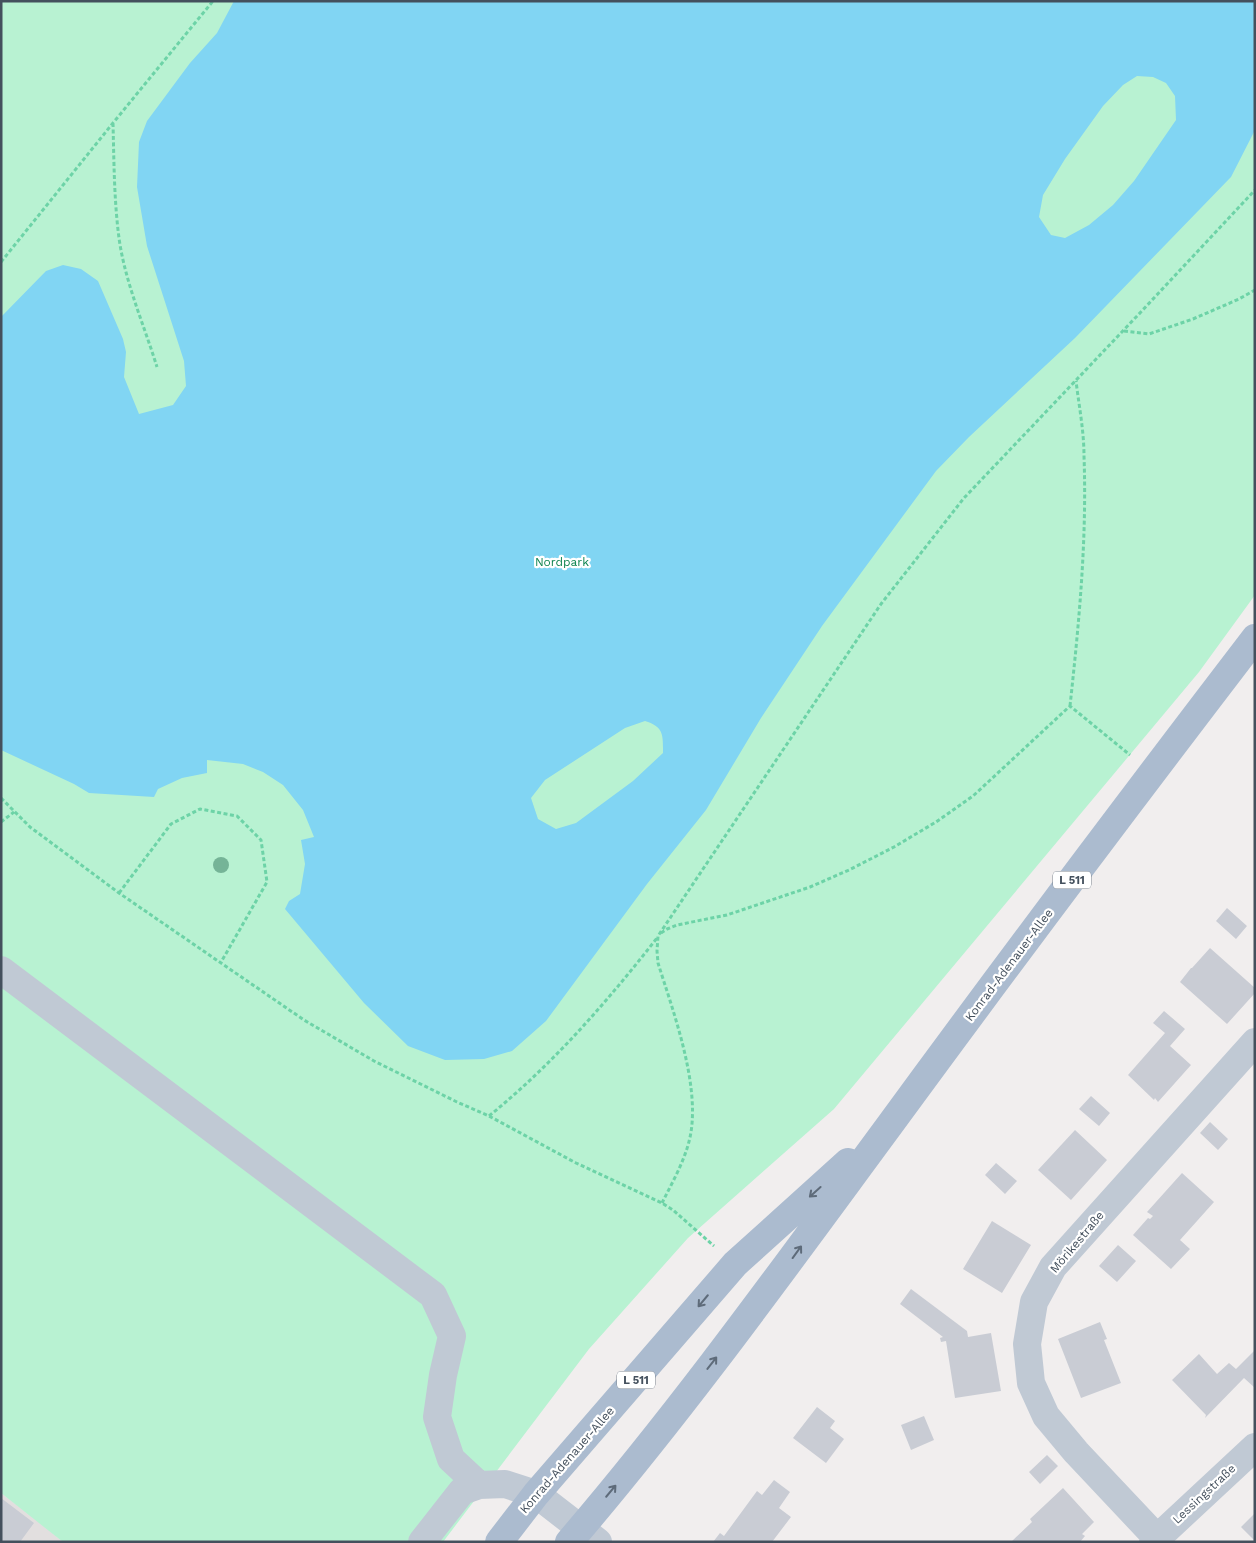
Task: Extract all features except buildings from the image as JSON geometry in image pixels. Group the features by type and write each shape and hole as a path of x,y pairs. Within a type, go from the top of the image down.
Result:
{"main road":[{"name":"Konrad-Adenauer-Allee","path":"582,1537 619,1482 768,1291 890,1124 1255,638"},
{"name":"Konrad-Adenauer-Allee","path":"499,1542 536,1494 735,1264 890,1124"}],"street":[{"path":"1,970 433,1294 452,1336 443,1375 437,1416 451,1458 479,1485"},
{"name":"Mörikestraße","path":"1155,1540 1046,1416 1031,1383 1026,1344 1034,1302 1053,1267 1255,1042"},
{"name":"Lessingstraße","path":"1155,1540 1255,1447"},
{"path":"422,1542 462,1490 479,1485 505,1484 536,1494 582,1537"}],"path":[{"path":"1,262 213,1"},
{"path":"113,123 119,238 125,267 157,366"},
{"path":"489,1116 519,1092 576,1036 619,987 658,936 881,604 964,498 1255,190"},
{"path":"1124,330 1150,334 1193,319 1255,290"},
{"path":"662,1203 683,1161 691,1132 692,1106 689,1072 680,1034 658,963 658,936 667,929 677,925 727,915 810,887 894,847 936,822 973,796 1070,706 1085,540 1084,454 1076,380"},
{"path":"1070,706 1152,773"},
{"path":"1,798 30,827 120,893 220,964 304,1020 374,1061 456,1102 489,1116 576,1163 662,1203 673,1210 735,1264"},
{"path":"120,893 171,824 200,809 238,816 261,840 267,882 220,964"},
{"path":"1,822 14,812"}],"shaded area":[{"path":"1,1493 39,1522 63,1542 1,1542"}],"green space":[{"name":"Nordpark","path":"1,1 1255,1 1255,595 1199,672 834,1109 688,1238 589,1349 443,1542 63,1542 1,1493"}],"water":[{"name":"Nordpark","path":"234,1 1255,1 1255,130 1231,177 1075,338 969,437 936,471 822,626 761,718 706,810 647,884 546,1021 512,1051 484,1059 445,1060 408,1046 364,1003 285,909 289,901 300,894 305,864 301,840 314,837 303,810 283,785 263,772 243,764 207,760 207,773 182,778 158,789 154,797 89,793 74,784 1,750 1,317 46,271 63,265 81,269 98,281 123,339 126,352 124,377 139,414 173,405 186,386 184,361 147,246 137,187 139,142 147,121 190,63 217,33","holes":["1137,76 1153,77 1166,83 1175,96 1176,120 1134,181 1113,205 1089,225 1065,238 1051,235 1039,217 1043,195 1065,159 1103,106 1123,85","645,721 656,726 661,732 663,753 633,781 576,823 556,829 538,819 531,798 545,780 625,728"]}]}
